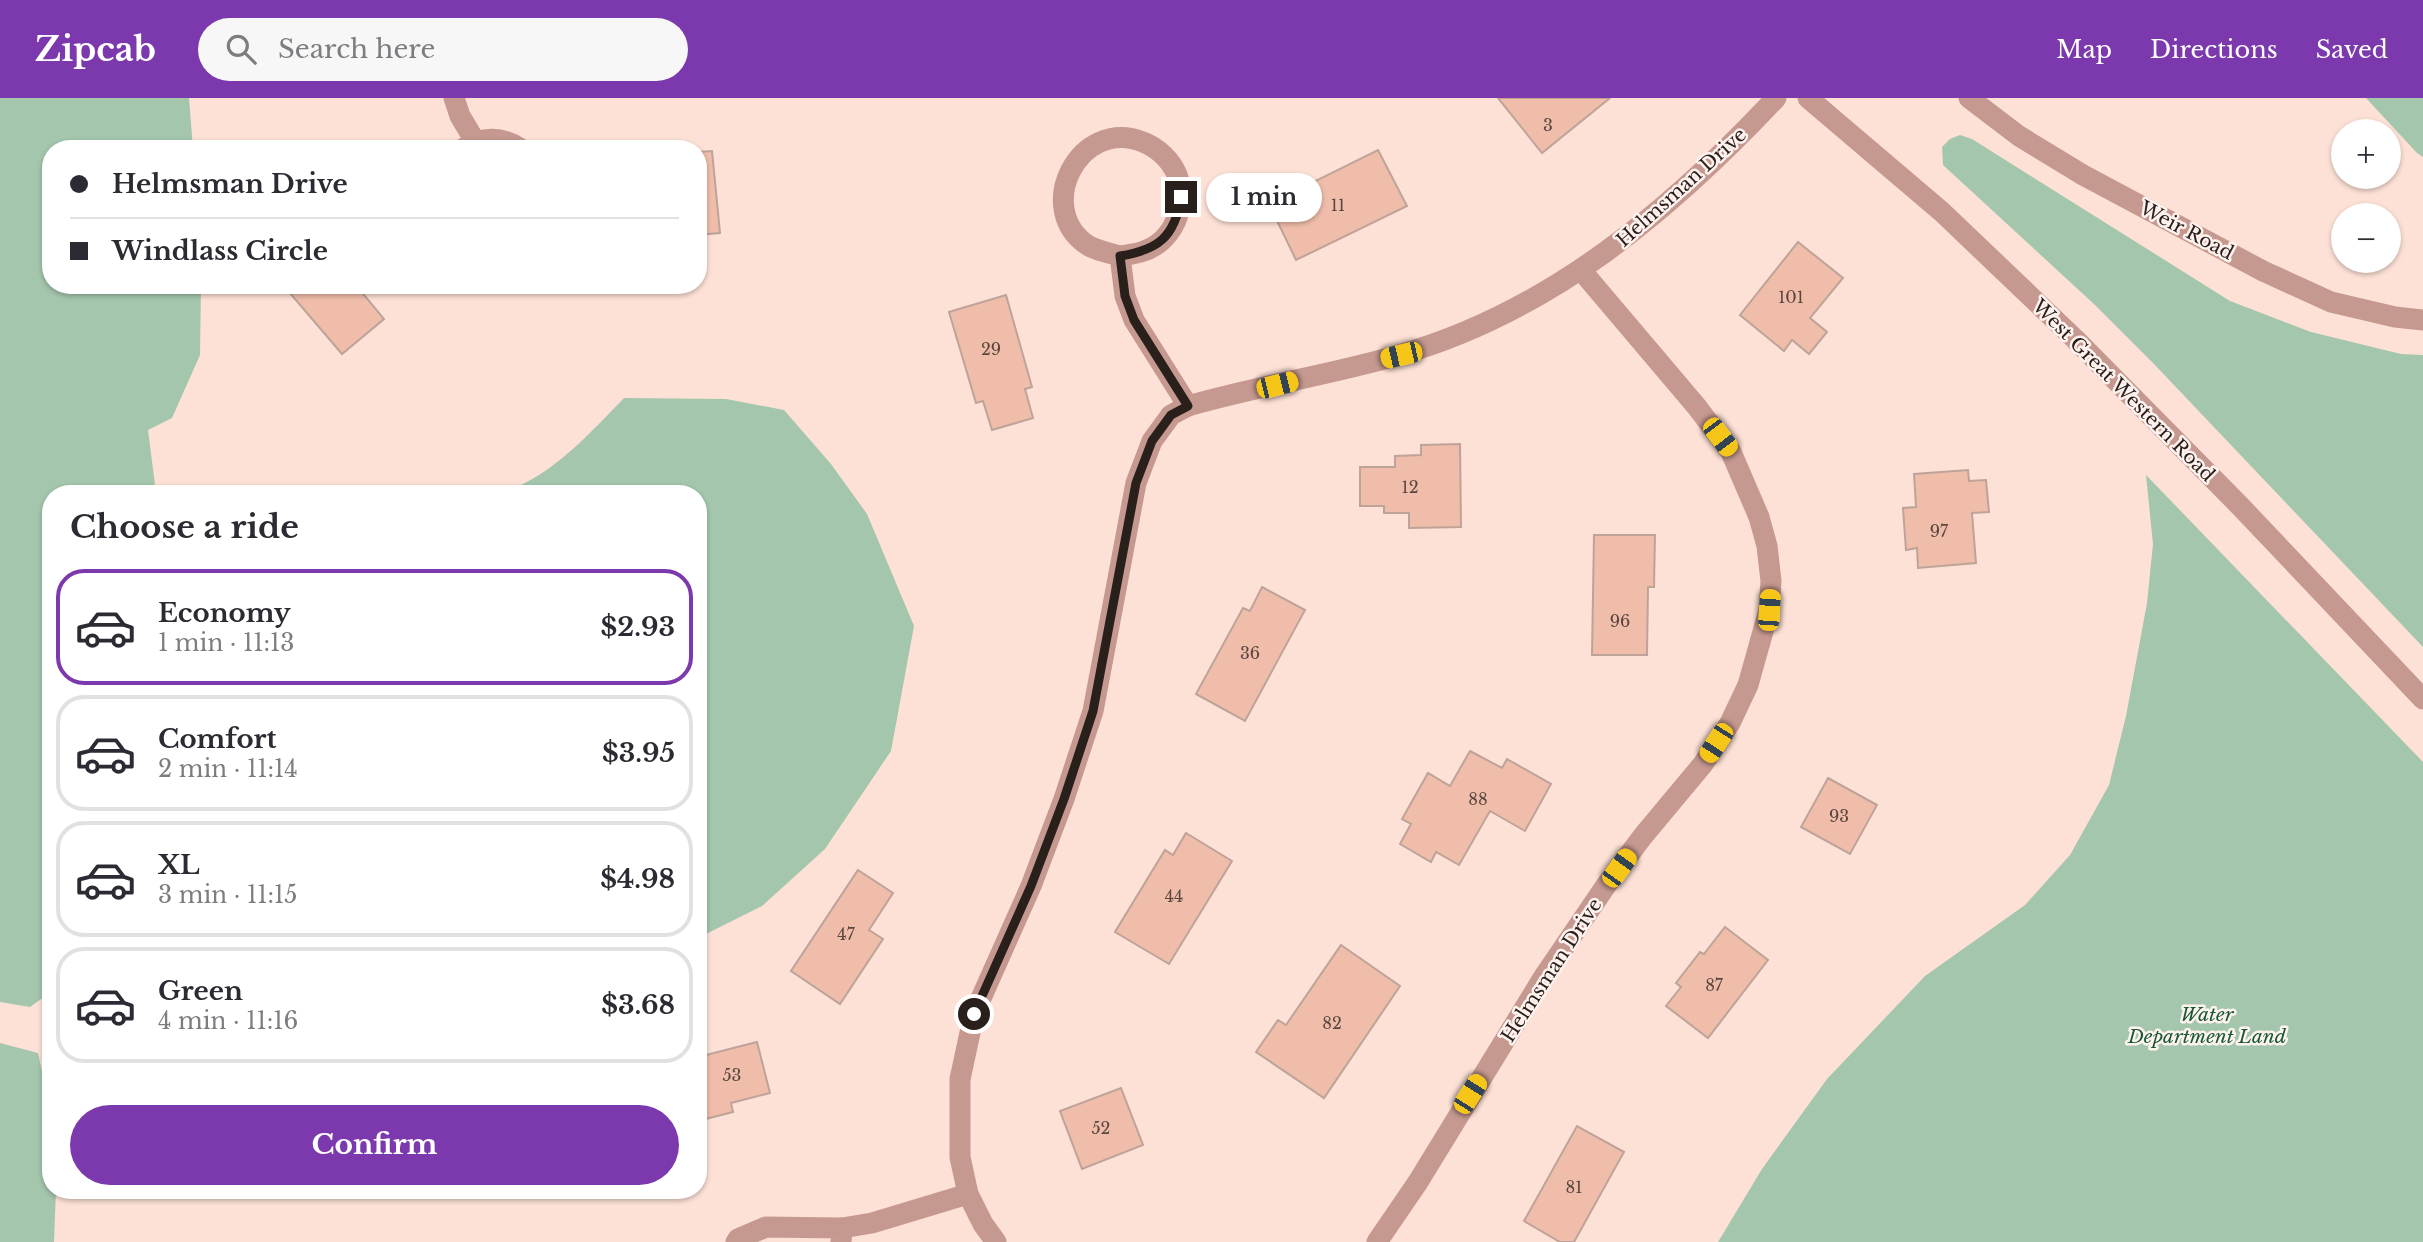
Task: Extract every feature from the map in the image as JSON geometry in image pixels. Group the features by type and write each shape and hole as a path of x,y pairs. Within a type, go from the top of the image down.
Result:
{"street":[{"path":"454,98 467,140"},
{"name":"Helmsman Drive","path":"996,1242 983,1224 968,1194 960,1157 960,1079 974,1014 1031,886 1093,711 1136,483 1152,441 1171,415 1188,406 1401,355 1471,330 1535,298 1613,248 1739,138 1776,98"},
{"name":"West Great Western Road","path":"1808,98 1942,212 2075,340 2241,507 2423,699"},
{"name":"Weir Road","path":"1969,98 2019,136 2083,176 2263,271 2331,302 2395,317 2423,320"},
{"path":"1120,138 1147,144 1165,157 1178,178 1181,197 1178,217 1164,239 1142,252 1120,256 1098,250 1082,240 1067,217 1064,195 1070,170 1086,151 1100,142 1120,138"},
{"path":"1120,256 1125,296 1134,320 1188,406"},
{"name":"Helmsman Drive","path":"1377,1242 1418,1182 1543,978 1621,865 1703,764 1730,723 1748,685 1769,610 1771,581 1767,546 1759,517 1731,452 1697,407 1581,270"},
{"path":"736,1242 766,1227 841,1235 968,1194"}],"green space":[{"path":"0,98 189,98 192,140 42,140 42,294 201,294 200,355 172,418 148,430 155,485 42,485 42,998 30,1007 0,1002"},
{"path":"2366,98 2423,98 2423,157 2401,136 2401,119 2385,119"},
{"path":"1960,135 1972,139 2230,301 2311,332 2401,354 2423,355 2423,647 2153,363 2095,305 1943,165 1942,147 1950,139"},
{"path":"624,398 726,399 784,410 831,464 867,514 914,626 891,751 825,849 762,906 707,934 707,485 522,485 553,465 583,440"},
{"name":"Water Department Land","path":"2146,475 2423,762 2423,1242 1718,1242 1762,1169 1827,1079 1925,976 2025,905 2070,855 2109,785 2126,716 2147,603 2153,544"},
{"path":"0,1043 38,1053 42,1071 42,1199 56,1199 54,1242 0,1242"}],"building":[{"path":"1498,98 1610,98 1542,153"},
{"path":"1378,150 1407,206 1296,260 1269,204"},
{"path":"707,151 712,151 720,233 707,234"},
{"path":"1798,242 1843,278 1810,318 1827,332 1809,354 1792,340 1784,351 1740,315"},
{"path":"291,294 363,294 384,319 342,354"},
{"path":"1006,295 1032,387 1025,389 1033,418 992,430 983,401 976,403 949,312"},
{"path":"1460,444 1461,527 1409,528 1409,513 1384,513 1384,506 1360,506 1360,467 1395,467 1395,456 1421,455 1421,445"},
{"path":"1968,470 1969,481 1986,480 1989,512 1972,513 1976,563 1918,568 1917,548 1906,550 1903,508 1916,507 1914,474"},
{"path":"1594,535 1655,535 1654,587 1648,587 1647,655 1592,655"},
{"path":"1262,587 1305,610 1245,721 1196,694 1243,608 1250,611"},
{"path":"1470,751 1502,768 1507,759 1551,784 1525,831 1490,811 1459,865 1436,852 1431,862 1400,844 1411,824 1402,819 1428,773 1450,786"},
{"path":"1828,778 1877,805 1850,854 1801,827"},
{"path":"1186,833 1232,861 1169,964 1115,932 1165,850 1173,855"},
{"path":"858,870 893,893 869,930 883,939 840,1004 791,971"},
{"path":"1725,927 1768,960 1708,1038 1666,1006 1681,987 1676,983 1700,952 1704,954"},
{"path":"1341,945 1400,986 1324,1098 1256,1052 1278,1020 1286,1025"},
{"path":"757,1042 770,1093 731,1103 733,1112 707,1119 707,1055"},
{"path":"1121,1088 1143,1145 1082,1169 1060,1111"},
{"path":"1577,1126 1624,1152 1574,1242 1560,1242 1524,1221"}],"route":[{"path":"974,1014 1031,886 1093,711 1136,483 1152,441 1171,415 1188,406 1134,320 1125,296 1120,256 1142,252 1164,239 1178,217 1181,197"}]}
